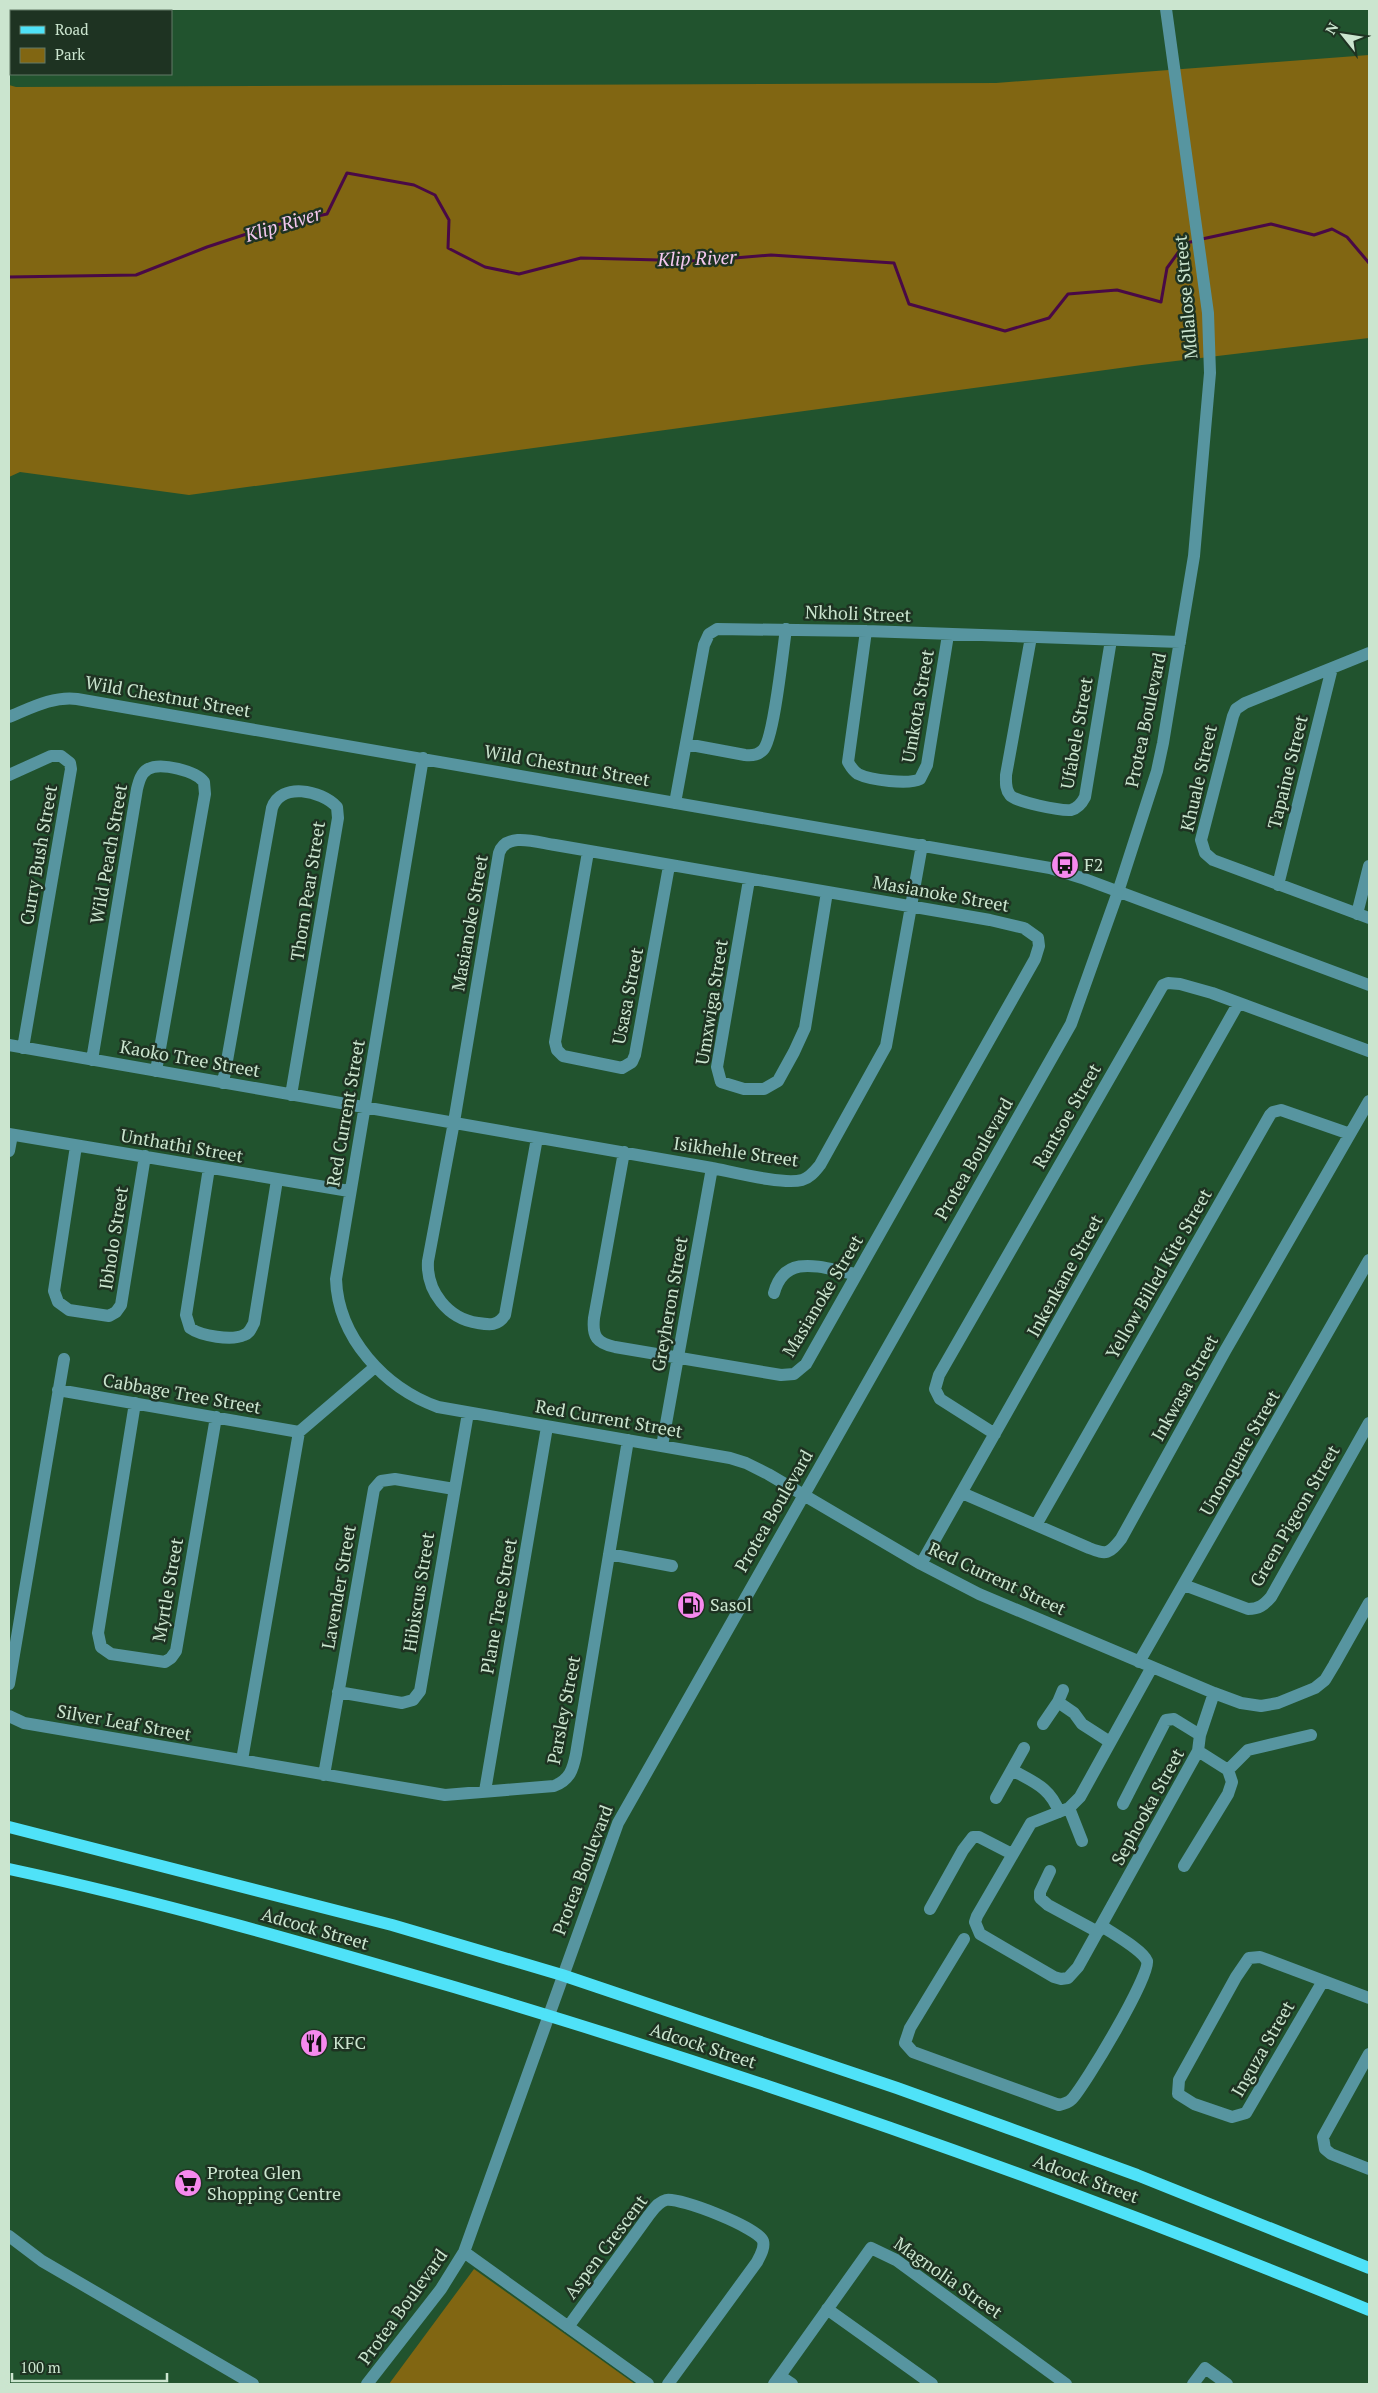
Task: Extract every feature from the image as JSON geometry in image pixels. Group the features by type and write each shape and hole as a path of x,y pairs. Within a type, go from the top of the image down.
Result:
{"main road":[{"name":"Adcock Street","path":"9,1827 392,1925 562,1975 999,2124 1137,2175 1369,2268"},
{"name":"Adcock Street","path":"9,1869 254,1930 548,2015 765,2084 960,2151 1131,2214 1369,2310"}],"street":[{"name":"Mdlalose Street","path":"1166,9 1208,313 1210,373 1194,556 1180,642"},
{"name":"Nkholi Street","path":"675,803 701,660 709,634 723,628 1180,642"},
{"path":"686,744 751,756 763,750 770,733 786,629"},
{"name":"Umkota Street","path":"866,631 848,762 851,768 863,776 903,782 920,779 927,765 948,635"},
{"name":"Ufabele Street","path":"1031,637 1006,775 1006,785 1009,794 1019,801 1067,810 1076,808 1085,797 1111,640"},
{"name":"Protea Boulevard","path":"367,2384 441,2289 464,2252 618,1822 1071,1024 1118,892 1159,765 1180,642"},
{"name":"Khuale Street","path":"1363,916 1278,885 1208,856 1202,848 1202,833 1229,729 1236,710 1245,703 1369,653"},
{"name":"Tapaine Street","path":"1278,885 1332,668"},
{"name":"Wild Chestnut Street","path":"9,717 48,702 69,698 1050,868 1369,985"},
{"name":"Curry Bush Street","path":"9,775 51,756 61,756 70,763 71,769 23,1048"},
{"name":"Red Current Street","path":"423,758 366,1108 339,1250 336,1295 341,1312 354,1338 375,1366 402,1390 425,1403 468,1413 662,1446 746,1463 921,1564 979,1594 1241,1703 1261,1706 1278,1703 1315,1688 1324,1680 1334,1665 1369,1603"},
{"name":"Wild Peach Street","path":"92,1060 137,789 140,778 147,769 160,766 193,773 204,782 205,794 156,1071"},
{"name":"Thorn Pear Street","path":"224,1083 272,808 282,794 296,791 329,800 337,807 338,818 291,1095"},
{"name":"Masianoke Street","path":"454,1122 500,848 509,841 520,840 1018,926 1036,935 1039,946 1035,959 806,1364 794,1374 781,1375 606,1345 600,1342 594,1334 594,1318 624,1152"},
{"name":"Isikhehle Street","path":"366,1108 794,1181 810,1176 820,1165 886,1046 922,845"},
{"name":"Usasa Street","path":"588,852 555,1042 557,1050 563,1056 622,1068 632,1062 635,1055 669,866"},
{"path":"1363,916 1369,866"},
{"name":"Umxwiga Street","path":"749,880 717,1067 721,1082 744,1089 764,1089 778,1081 803,1033 827,892"},
{"name":"Rantsoe Street","path":"995,1434 940,1399 935,1389 939,1375 1158,990 1166,984 1180,984 1369,1051"},
{"name":"Inkenkane Street","path":"921,1564 1238,1004"},
{"name":"Kaoko Tree Street","path":"9,1046 366,1108"},
{"name":"Inkwasa Street","path":"962,1494 1099,1552 1109,1552 1113,1549 1369,1101"},
{"name":"Yellow Billed Kite Street","path":"1036,1525 1270,1115 1282,1110 1350,1134"},
{"path":"454,1122 427,1273 435,1292 448,1310 467,1322 496,1324 502,1320 508,1310 537,1138"},
{"path":"9,1151 10,1134"},
{"name":"Unthathi Street","path":"10,1134 349,1191"},
{"name":"Ibholo Street","path":"76,1146 54,1291 58,1302 64,1308 109,1316 116,1312 121,1304 145,1156"},
{"path":"209,1168 186,1315 190,1328 200,1332 238,1337 246,1335 254,1323 277,1180"},
{"name":"Greyheron Street","path":"662,1446 712,1168"},
{"name":"Unonquare Street","path":"1139,1662 1369,1260"},
{"path":"774,1293 781,1276 792,1267 804,1266 856,1274"},
{"path":"9,1684 64,1359"},
{"path":"239,1760 299,1432 375,1366"},
{"name":"Cabbage Tree Street","path":"58,1390 299,1432"},
{"name":"Myrtle Street","path":"135,1403 98,1633 101,1647 112,1654 166,1662 172,1658 176,1651 216,1418"},
{"name":"Hibiscus Street","path":"338,1692 402,1703 413,1700 417,1695 422,1683 468,1413"},
{"name":"Green Pigeon Street","path":"1184,1585 1248,1609 1254,1609 1264,1604 1270,1597 1369,1423"},
{"name":"Plane Tree Street","path":"485,1791 547,1427"},
{"name":"Parsley Street","path":"239,1760 445,1795 554,1786 562,1783 572,1771 628,1440"},
{"name":"Lavender Street","path":"324,1775 374,1489 381,1481 396,1479 454,1489"},
{"path":"609,1554 672,1566"},
{"path":"1100,1929 1072,1975 1061,1979 980,1934 975,1922 1031,1823 1064,1810 1080,1797 1152,1667"},
{"path":"1043,1724 1058,1702 1063,1690"},
{"name":"Sephooka Street","path":"1100,1929 1198,1752 1200,1735 1214,1693"},
{"path":"1058,1702 1074,1713 1082,1724 1110,1742"},
{"name":"Silver Leaf Street","path":"9,1716 24,1724 239,1760"},
{"path":"1123,1804 1166,1720 1174,1719 1200,1735"},
{"path":"1228,1770 1248,1750 1311,1735"},
{"path":"996,1798 1024,1748"},
{"path":"1184,1866 1231,1788 1231,1776 1228,1770 1198,1752"},
{"path":"1012,1770 1047,1791 1064,1810 1082,1840"},
{"path":"930,1909 963,1850 973,1837 980,1837 1012,1854"},
{"path":"964,1939 910,2028 905,2043 907,2048 913,2052 1059,2106 1072,2099 1139,1988 1147,1968 1146,1958 1139,1951 1100,1929 1048,1905 1040,1898 1040,1892 1050,1871"},
{"name":"Inguza Street","path":"1254,1957 1323,1981 1246,2113 1232,2117 1194,2104 1178,2094 1178,2085 1246,1961 1254,1957"},
{"path":"1323,1981 1369,1998"},
{"path":"1369,2054 1322,2137 1325,2149 1332,2154 1369,2169"},
{"name":"Aspen Crescent","path":"568,2327 649,2215 662,2202 668,2200 683,2202 753,2230 763,2239 764,2246 757,2262 668,2384"},
{"path":"9,2236 14,2245 253,2384"},
{"name":"Magnolia Street","path":"777,2380 872,2248 896,2260 1066,2384"},
{"path":"464,2252 648,2384"},
{"path":"827,2309 932,2384"},
{"path":"1193,2384 1206,2368 1227,2384"},
{"path":"777,2380 792,2384"}],"green space":[{"path":"1369,55 1369,338 1142,365 189,495 20,472 9,477 9,85 16,87 996,83"},
{"path":"474,2269 635,2384 389,2384"}],"waterway":[{"name":"Klip River","path":"9,277 136,275 207,247 271,226 327,214 347,173 414,185 435,195 449,220 448,248 485,267 519,274 581,258 699,261 771,255 894,263 909,304 1005,331 1049,318 1068,294 1117,290 1161,302 1167,268 1185,243 1196,241"},
{"name":"Klip River","path":"1202,239 1271,224 1314,235 1332,229 1347,237 1369,263"}],"place":[{"name":"F2","path":"1065,865"},
{"name":"Sasol","path":"691,1605"},
{"name":"KFC","path":"314,2043"},
{"name":"Protea Glen Shopping Centre","path":"188,2183"}]}
